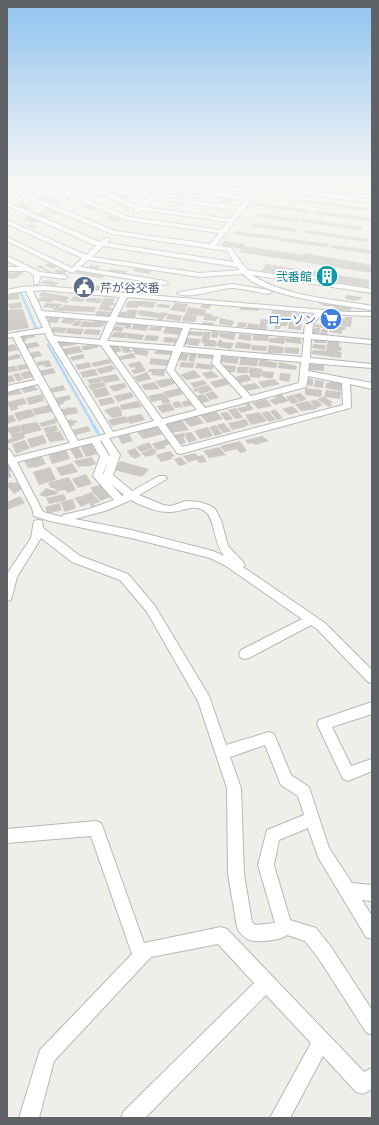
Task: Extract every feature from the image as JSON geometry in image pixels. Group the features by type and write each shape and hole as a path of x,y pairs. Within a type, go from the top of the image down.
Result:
{"street":[{"path":"35,234 88,258 199,275 244,272 372,291"},
{"path":"75,234 101,245 240,265"},
{"path":"73,270 88,258 112,234"},
{"path":"146,234 163,240 229,249 244,272 258,283 284,291 372,308"},
{"path":"211,247 221,234"},
{"path":"7,239 15,237"},
{"path":"7,239 73,270 165,283"},
{"path":"144,260 163,240"},
{"path":"7,258 38,274 65,277"},
{"path":"7,269 27,268"},
{"path":"36,283 38,274"},
{"path":"221,280 246,280 251,278"},
{"path":"181,293 199,292 223,286 233,286 273,293 284,291"},
{"path":"7,292 43,288 372,314"},
{"path":"25,289 40,313 49,334 103,437 115,455"},
{"path":"103,342 125,294"},
{"path":"7,597 11,577 36,538 38,530 37,508 8,458 103,437 302,385 309,324 320,311"},
{"path":"40,313 372,342"},
{"path":"187,326 170,370 203,411"},
{"path":"11,335 49,334 103,342 372,366"},
{"path":"11,335 40,381 74,444"},
{"path":"103,342 180,451 346,406 346,381"},
{"path":"218,352 216,363 248,399"},
{"path":"304,373 372,386"},
{"path":"7,389 40,381"},
{"path":"103,437 105,458 98,473 140,501 171,509 186,504 206,507 215,516 219,535 229,554 246,572"},
{"path":"105,458 115,455"},
{"path":"103,476 115,455"},
{"path":"103,476 120,500"},
{"path":"50,518 79,516 131,495 162,478"},
{"path":"38,514 50,518 131,534 213,555 230,563 246,572 321,626 372,678"},
{"path":"38,530 76,559 124,577 151,609 204,700 234,788 236,874 245,928 253,933 280,931 284,926"},
{"path":"245,654 312,619"},
{"path":"372,708 324,724 348,774 372,766"},
{"path":"222,753 269,738 286,780 304,792 323,852 372,931"},
{"path":"284,926 266,866 272,835 313,819"},
{"path":"7,836 96,828 141,957"},
{"path":"348,892 372,893"},
{"path":"284,926 310,934 325,953 372,1026"},
{"path":"29,1118 46,1056 147,950 221,935 363,1085 372,1077"},
{"path":"131,1118 266,983"},
{"path":"280,1118 321,1042"}],"building":[{"path":"236,234 261,234 280,237 278,240"},
{"path":"315,234 337,234 368,239 366,242"},
{"path":"282,238 329,244 327,247 280,241"},
{"path":"224,241 245,244 244,246 303,255 304,253 372,265 372,273 239,252 242,249 221,245"},
{"path":"332,245 372,250 372,254 330,248"},
{"path":"51,262 59,266 53,269 44,265"},
{"name":"弐番館","path":"266,264 369,280 369,284 368,287 316,279 318,277 317,276 312,276 310,278 262,271"},
{"path":"40,265 44,267 43,268 52,271 48,272 36,266"},
{"path":"91,265 100,266 96,270 87,268"},
{"path":"136,268 152,270 149,274 133,271"},
{"path":"58,269 67,272 61,275 54,271"},
{"path":"111,269 128,271 125,274 118,273 119,270 117,273 108,271"},
{"path":"76,270 105,275 102,278 98,278 74,273"},
{"path":"7,271 13,273 15,271 24,272 15,279 7,278"},
{"path":"45,280 59,283 55,286 40,283"},
{"path":"82,285 95,285 92,289 80,288"},
{"path":"96,285 116,286 119,288 117,292 93,290"},
{"path":"125,287 132,289 129,293 118,291 120,288 123,289"},
{"path":"42,292 70,297 66,301 69,301 67,303 53,300 52,302 39,301 38,300 41,297 56,298 39,296"},
{"path":"18,293 20,299 7,300 7,295"},
{"path":"74,295 78,297 86,297 83,302 70,301"},
{"path":"346,295 362,297 360,300 356,299 357,301 345,299"},
{"path":"87,298 102,299 100,303 85,302"},
{"path":"104,298 116,299 112,302 115,303 115,305 111,305 109,308 114,308 112,311 98,310"},
{"path":"320,300 340,304 340,307 351,307 351,311 334,310 334,306 323,306 319,304"},
{"path":"128,301 156,302 153,308 139,306 138,308 125,307"},
{"path":"21,302 22,308 10,309 8,304"},
{"path":"46,303 63,304 59,307 63,307 64,305 97,307 94,312 59,311 52,310 56,306 53,308 43,307"},
{"path":"175,303 188,304 185,312 170,310"},
{"path":"158,304 170,305 169,308 156,307"},
{"path":"202,304 211,305 209,309 200,308"},
{"path":"188,307 206,310 205,313 213,314 212,316 219,317 216,321 203,320 205,316 185,315"},
{"path":"240,307 259,308 259,311 240,310"},
{"path":"7,309 23,309 29,328 7,331"},
{"path":"272,309 293,311 291,319 271,318"},
{"path":"127,310 138,310 134,320 129,320 130,317 127,317 128,312 126,317 118,317 120,312 126,312"},
{"path":"139,310 160,313 159,316 161,312 168,313 161,322 157,322 158,318 138,315"},
{"path":"97,311 112,312 110,317 95,316"},
{"path":"294,312 310,312 309,315 306,315 308,316 307,319 293,317"},
{"path":"168,314 182,316 180,321 166,319"},
{"path":"184,315 197,316 195,322 182,321"},
{"path":"47,316 59,317 59,319 57,323 47,322 49,318 46,318"},
{"path":"322,317 345,319 345,317 352,317 351,327 320,324"},
{"path":"64,318 76,319 72,324 61,323"},
{"path":"220,318 234,321 232,326 219,324"},
{"path":"261,319 274,320 273,324 265,326 267,326 266,331 258,331"},
{"path":"97,320 107,322 102,327 80,327 83,321 94,322"},
{"path":"75,321 82,321 79,326 72,326"},
{"path":"276,321 288,322 287,326 281,326 280,329 274,329"},
{"path":"289,321 297,322 296,324 302,324 301,330 288,329"},
{"path":"118,322 132,323 130,329 124,328 125,326 115,325"},
{"path":"203,322 214,323 213,326 202,325"},
{"path":"238,322 247,323 246,327 237,327"},
{"path":"135,323 149,324 146,331 131,329"},
{"path":"249,323 259,325 258,330 246,329"},
{"path":"315,324 328,326 327,329 314,327"},
{"path":"116,326 124,328 121,332 112,330"},
{"path":"166,326 182,328 179,335 163,333"},
{"path":"329,326 346,327 345,330 342,330 342,334 329,332"},
{"path":"53,327 67,328 64,333 50,332"},
{"path":"150,327 162,327 161,331 148,330"},
{"path":"68,328 84,329 81,335 65,333"},
{"path":"320,328 319,335 311,334 312,329"},
{"path":"86,329 101,330 99,335 83,334"},
{"path":"322,329 328,329 327,335 320,335"},
{"path":"188,331 204,332 202,336 186,335"},
{"path":"212,331 220,332 217,338 211,337"},
{"path":"229,331 236,332 234,340 219,337 220,332 228,333"},
{"path":"204,332 211,332 209,340 214,340 217,342 215,347 204,346 204,343 201,343"},
{"path":"33,333 35,337 21,342 18,336"},
{"path":"113,333 128,333 125,338 111,337"},
{"path":"128,333 144,335 142,340 126,338"},
{"path":"239,334 252,335 250,341 238,339"},
{"path":"254,334 269,335 268,341 252,340"},
{"path":"146,335 159,336 158,340 155,341 144,340"},
{"path":"165,337 177,338 175,343 163,342"},
{"path":"291,337 301,339 301,344 286,342 286,338 291,339"},
{"path":"185,338 201,339 198,346 183,344"},
{"path":"270,338 286,338 284,344 268,342"},
{"path":"312,339 326,340 326,343 317,343 314,342 314,340 308,340"},
{"path":"65,340 74,341 76,345 59,347 56,342"},
{"path":"219,340 222,340 222,342 234,343 231,349 219,347 216,346"},
{"path":"328,340 340,341 339,347 342,347 341,351 335,351 342,352 341,358 311,354 313,350 326,351"},
{"path":"37,342 40,346 27,349 24,344"},
{"path":"236,343 251,344 250,349 235,348"},
{"path":"14,344 18,350 7,352 7,346"},
{"path":"97,344 99,347 83,350 82,346"},
{"path":"313,344 326,345 325,350 312,348"},
{"path":"117,345 122,351 114,353 109,346"},
{"path":"252,345 267,346 266,351 251,350"},
{"path":"269,345 284,347 283,353 267,353"},
{"path":"79,346 83,352 66,355 62,349"},
{"path":"126,347 132,352 124,353 121,348"},
{"path":"285,347 299,348 299,354 284,353"},
{"path":"133,348 149,351 147,356 134,354 135,352 132,351"},
{"path":"157,349 173,351 171,355 154,354"},
{"path":"39,351 42,356 33,358 30,353"},
{"path":"133,353 136,358 120,360 118,357"},
{"path":"180,353 189,354 186,361 177,360"},
{"path":"199,353 214,355 212,359 197,358"},
{"path":"17,354 20,355 21,358 7,361 7,357"},
{"path":"83,354 85,358 72,361 70,357"},
{"path":"190,354 197,354 194,362 188,361"},
{"path":"222,356 239,358 237,364 220,362"},
{"path":"241,357 247,359 259,358 257,366 239,365"},
{"path":"151,358 169,360 167,366 149,364"},
{"path":"260,358 278,363 276,368 258,366"},
{"path":"109,359 112,363 94,367 91,363"},
{"path":"49,360 52,366 38,366 37,362"},
{"path":"140,361 146,371 134,374 131,370 136,369 135,367 131,368 128,364"},
{"path":"89,362 92,367 78,370 75,365"},
{"path":"181,362 195,363 193,368 179,367"},
{"path":"279,362 297,366 296,370 278,368"},
{"path":"197,363 214,365 212,370 195,368"},
{"path":"26,364 29,368 19,371 16,366"},
{"path":"308,364 324,365 324,371 307,370"},
{"path":"112,365 115,369 100,374 96,369"},
{"path":"224,365 236,366 235,372 227,372 228,369 223,368"},
{"path":"15,366 18,371 7,373 7,367"},
{"path":"237,367 249,367 247,373 237,373"},
{"path":"250,367 262,369 260,378 250,377 250,373 248,373"},
{"path":"53,368 56,373 42,376 38,371"},
{"path":"95,369 98,375 83,378 80,372"},
{"path":"149,369 165,369 164,376 151,375 152,372 148,372"},
{"path":"194,370 201,377 187,380 180,375"},
{"path":"29,371 33,377 24,379 20,373"},
{"path":"212,371 219,377 207,379 202,373"},
{"path":"262,371 274,372 273,377 270,379 261,376"},
{"path":"147,372 151,379 138,382 134,377"},
{"path":"19,373 23,380 17,381 13,374"},
{"path":"280,373 291,374 289,382 279,380"},
{"path":"116,374 120,380 105,383 100,377"},
{"path":"247,374 251,379 249,381 240,383 235,377"},
{"path":"12,375 15,381 8,383 7,376"},
{"path":"100,377 102,382 90,384 87,380"},
{"path":"172,378 177,383 161,388 155,381"},
{"path":"226,378 231,384 215,388 210,382"},
{"path":"306,378 313,379 313,386 305,385"},
{"path":"274,379 280,384 263,388 258,382"},
{"path":"204,380 207,384 194,388 190,383"},
{"path":"315,380 324,381 323,388 314,387"},
{"path":"104,382 106,386 91,390 88,385"},
{"path":"154,382 160,389 145,390 141,385"},
{"path":"124,383 127,387 118,391 113,391 109,386"},
{"path":"255,383 261,388 245,391 240,386"},
{"path":"326,383 342,383 341,391 325,388"},
{"path":"63,385 66,390 51,393 48,389"},
{"path":"208,385 213,390 201,394 198,391 195,392 193,389"},
{"path":"35,386 38,390 24,393 21,388"},
{"path":"106,387 110,395 96,398 92,390"},
{"path":"179,388 183,394 168,398 163,392"},
{"path":"305,388 322,390 321,397 305,395"},
{"path":"19,389 22,394 7,396 7,392"},
{"path":"326,390 341,392 340,399 324,397"},
{"path":"213,391 219,398 210,400 205,394"},
{"path":"131,392 134,397 118,402 114,396"},
{"path":"163,393 171,402 163,404 161,400 152,402 148,396"},
{"path":"300,393 307,399 300,402 293,395"},
{"path":"42,394 44,401 29,405 26,398"},
{"path":"204,394 210,401 202,403 196,396"},
{"path":"281,394 289,401 275,405 269,400 276,398 274,396"},
{"path":"69,395 71,399 63,402 64,404 57,405 54,400 57,399 56,398"},
{"path":"292,395 299,402 292,404 286,397"},
{"path":"112,397 115,403 101,406 98,400"},
{"path":"324,397 333,402 330,404 333,405 329,407 317,399"},
{"path":"24,398 27,404 17,406 18,409 11,411 7,402"},
{"path":"266,399 272,406 258,409 252,403"},
{"path":"189,400 193,405 184,407 181,402"},
{"path":"317,400 323,405 316,408 310,401"},
{"path":"138,401 142,407 122,410 120,405"},
{"path":"179,401 183,407 175,408 172,403"},
{"path":"308,401 317,409 301,411 295,404"},
{"path":"170,403 175,410 162,413 157,406"},
{"path":"249,403 254,409 241,413 237,408 247,406 245,404"},
{"path":"49,405 53,412 35,415 32,409"},
{"path":"118,406 121,409 122,416 112,418 104,410"},
{"path":"292,406 299,412 289,415 282,409"},
{"path":"76,407 78,413 63,416 61,409"},
{"path":"236,408 243,418 235,419 228,410"},
{"path":"31,409 35,416 18,421 14,413"},
{"path":"276,409 283,418 277,420 270,411"},
{"path":"216,411 223,419 207,423 200,415"},
{"path":"268,411 276,420 269,422 261,413"},
{"path":"227,412 233,419 226,421 220,413"},
{"path":"259,412 267,421 251,425 245,415"},
{"path":"141,414 145,420 130,424 126,417"},
{"path":"13,415 16,421 7,424 7,416"},
{"path":"197,415 204,423 190,427 183,419"},
{"path":"125,416 129,422 112,426 108,420"},
{"path":"57,418 58,421 55,421 57,423 42,427 39,423"},
{"path":"72,419 73,421 76,420 77,423 74,423 75,425 68,426 65,421"},
{"path":"246,419 249,425 232,430 228,423"},
{"path":"182,420 189,430 171,433 165,424"},
{"path":"37,422 42,430 23,435 20,425"},
{"path":"224,423 231,431 223,433 217,425"},
{"path":"19,425 22,431 13,434 22,432 25,438 7,444 7,440 12,438 11,434 7,432 7,428"},
{"path":"56,425 58,430 54,432 60,431 65,440 50,442 45,434 49,433 46,433 43,428"},
{"path":"216,425 222,434 215,436 209,427"},
{"path":"88,426 91,431 76,435 73,430"},
{"path":"157,426 163,434 143,439 137,432"},
{"path":"208,427 213,436 200,439 194,431"},
{"path":"191,432 197,440 189,443 185,437 187,437 185,433"},
{"path":"184,433 186,436 183,437 186,443 181,444 173,435"},
{"path":"129,434 133,441 122,444 118,437"},
{"path":"43,435 47,443 31,448 27,439"},
{"path":"262,436 269,441 255,445 253,443 248,444 245,440"},
{"path":"167,439 170,444 164,446 166,448 157,450 152,444"},
{"path":"25,440 30,448 16,454 12,444"},
{"path":"240,441 247,451 240,453 237,449 225,452 220,446"},
{"path":"149,442 153,448 141,452 136,447"},
{"path":"92,443 97,454 86,457 80,445"},
{"path":"78,446 84,457 76,459 69,448"},
{"path":"219,447 226,455 209,458 203,451"},
{"path":"135,448 141,456 134,459 127,451"},
{"path":"154,448 157,452 156,454 146,457 141,453"},
{"path":"66,449 70,459 52,464 48,454"},
{"path":"170,451 175,456 171,457 173,459 161,462 156,455"},
{"path":"195,453 198,456 203,455 207,462 199,463 197,460 188,462 183,456"},
{"path":"42,457 46,464 34,468 28,468 24,461"},
{"path":"92,457 96,464 85,467 78,467 74,461"},
{"path":"181,457 187,464 179,466 174,459"},
{"path":"120,461 149,469 142,477 114,470"},
{"path":"72,463 78,472 61,476 56,468"},
{"path":"8,464 12,471 9,472 12,477 7,478 7,465"},
{"path":"50,467 56,480 39,485 33,472"},
{"path":"86,474 92,484 78,488 72,479"},
{"path":"69,477 76,490 68,493 65,490 57,491 54,488 51,488 48,483"},
{"path":"17,482 22,489 14,494 7,486 7,484"},
{"path":"100,485 110,497 101,501 92,492 91,487"},
{"path":"46,488 59,492 55,495 46,497 39,495"},
{"path":"91,492 100,502 93,504 97,506 92,508 89,503 81,507 74,498 81,496 85,500 82,496"},
{"path":"64,494 67,500 49,504 46,498"},
{"path":"20,496 25,503 7,510 7,502"},
{"path":"73,499 76,508 65,512 60,502"},
{"path":"59,503 62,510 47,514 45,507"}],"waterway":[{"path":"7,290 21,293 36,328"},
{"path":"48,345 94,426"},
{"path":"93,425 98,433"},
{"path":"103,442 107,452"},
{"path":"103,473 108,463"}],"place":[{"name":"弐番館","path":"327,276"},
{"name":"芹が谷交番","path":"84,287"},
{"name":"ローソン","path":"331,319"}]}
